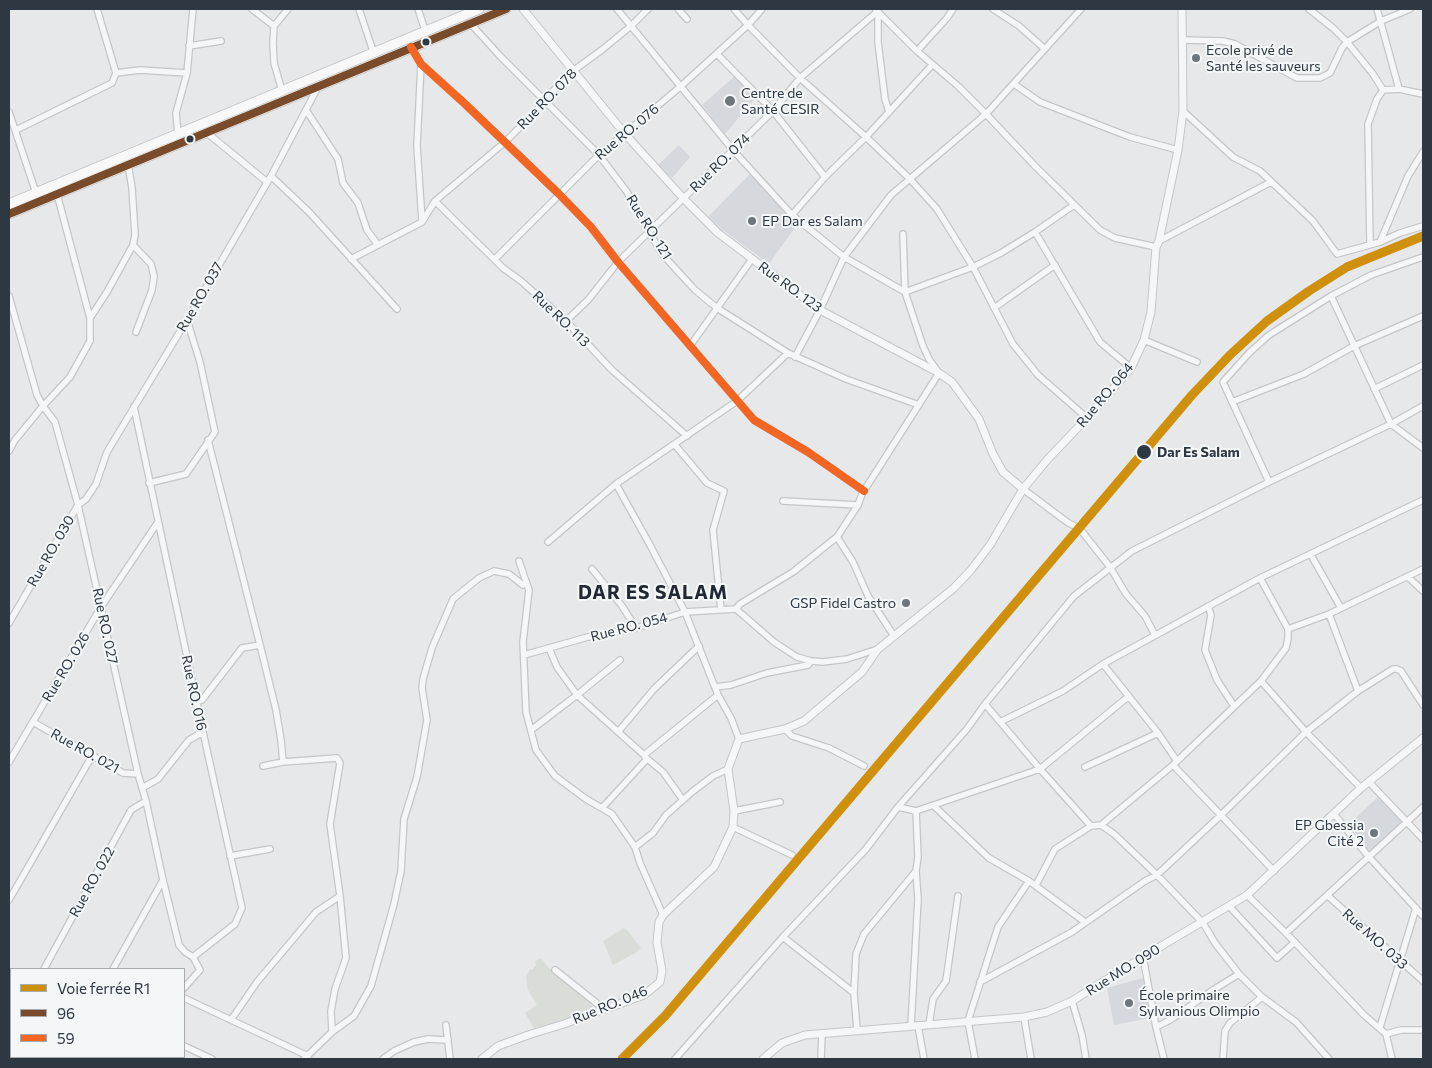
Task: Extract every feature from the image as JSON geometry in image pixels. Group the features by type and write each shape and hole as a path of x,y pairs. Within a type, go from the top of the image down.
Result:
{"main road":[{"path":"9,204 479,9"},
{"path":"9,214 506,9"}],"street":[{"path":"16,130 112,83 116,73 97,9"},
{"path":"178,134 176,113 187,73 193,9"},
{"path":"252,9 274,26"},
{"path":"282,91 274,62 274,26 288,9"},
{"path":"359,9 374,54"},
{"path":"418,9 425,30"},
{"name":"Rue RO. 123","path":"523,9 625,134 683,198 718,233 820,310 939,373 952,382 979,419 993,454 1003,472 1067,522 1080,529 1110,566 1126,594 1144,616 1155,635"},
{"path":"617,9 733,150 792,215 844,257 905,292"},
{"name":"Rue RO. 078","path":"351,259 422,222 435,201 505,142 573,71 631,26 648,9"},
{"path":"678,9 687,18"},
{"path":"734,9 800,78 866,136 909,178 937,209 973,267 1013,344 1038,375 1087,418"},
{"name":"Rue RO. 076","path":"495,259 599,155 717,54 762,9"},
{"path":"918,51 953,9"},
{"path":"993,9 1018,26 1045,49"},
{"name":"Rue RO. 064","path":"878,649 954,588 971,570 990,546 1023,489 1131,368 1144,340 1151,312 1157,244 1178,150 1183,111 1182,9"},
{"path":"1309,9 1347,42 1373,74 1383,90"},
{"path":"1377,9 1399,89"},
{"path":"1182,40 1224,41 1235,44 1297,78 1320,78 1330,73 1347,42 1381,21 1410,9"},
{"path":"876,10 986,114 1100,230 1115,238 1157,244 1271,182"},
{"path":"876,10 885,98 889,112"},
{"name":"Rue RO. 074","path":"566,321 588,300 618,262 773,111 800,78 876,10"},
{"path":"795,356 820,310 844,257 891,195 986,114 1045,49 1077,10"},
{"name":"Rue RO. 121","path":"470,23 500,56 599,155 626,192 663,254 695,290 717,308 788,353 846,379 919,404"},
{"path":"189,46 221,41"},
{"path":"411,47 420,64 505,142 591,227 618,262 754,420 808,452 864,491"},
{"path":"717,54 773,111 825,177"},
{"path":"420,64 417,146 422,222"},
{"path":"792,215 825,177 932,65"},
{"path":"116,73 140,70 187,73"},
{"path":"1014,84 1040,102 1130,137 1178,150"},
{"name":"Rue RO. 037","path":"78,505 86,499 96,484 107,452 271,176 319,85"},
{"path":"1383,90 1399,89 1423,94"},
{"path":"1370,244 1368,124 1377,99 1383,90"},
{"path":"306,110 338,159 343,183 358,203 368,230 378,246"},
{"path":"1183,111 1233,157 1260,171 1313,221 1337,254 1380,242 1423,226"},
{"path":"9,112 36,193"},
{"path":"206,132 267,182"},
{"path":"1380,242 1408,176 1423,152"},
{"path":"90,318 133,245 135,235 132,188 128,164"},
{"path":"271,176 309,212 397,309"},
{"path":"9,451 15,440 43,406 70,377 90,341 90,318 57,194"},
{"name":"Rue RO. 113","path":"435,201 503,268 521,281 566,321 612,370 687,436"},
{"path":"905,292 973,267 1002,253 1074,205"},
{"path":"1035,232 1100,342 1131,368"},
{"path":"878,649 847,659 811,662 797,657 774,642 736,609 740,604 793,572 837,537 939,373 923,346 905,292 903,234"},
{"path":"133,245 151,264 154,276 152,290 136,332"},
{"path":"1269,482 1223,382 1249,353 1269,335 1331,296 1371,275 1423,257"},
{"path":"690,346 752,259"},
{"path":"994,308 1055,264"},
{"name":"Rue RO. 027","path":"9,296 38,395 43,406 55,422 78,505 138,774 179,945 193,957"},
{"path":"1331,296 1391,424 1423,448"},
{"path":"1232,402 1304,374 1354,346 1423,316"},
{"path":"149,483 186,474 215,432 200,362 187,320"},
{"path":"1144,340 1197,362"},
{"path":"548,542 616,484 736,401 788,353"},
{"path":"1374,389 1423,365"},
{"path":"675,1059 723,1003 866,848 898,807 967,729 985,704 1074,596 1110,566 1132,551 1269,482 1391,424 1423,406"},
{"name":"Rue RO. 016","path":"134,407 242,908 235,924 193,957"},
{"path":"208,440 260,644 277,718 283,762"},
{"path":"675,445 707,484 724,491 713,530 721,610"},
{"path":"519,561 529,590 523,642 526,712 536,750 555,776 586,799 612,814 635,847 663,915 714,867 733,827 734,811 728,769 739,739 731,718 718,695 685,612 616,484"},
{"path":"783,500 858,505"},
{"path":"1000,722 1063,692 1103,664 1260,578 1423,500"},
{"name":"Rue RO. 030","path":"9,623 78,505"},
{"name":"Rue RO. 026","path":"9,762 101,607 158,522"},
{"path":"837,537 853,562 868,596 894,636"},
{"path":"1311,555 1341,608"},
{"path":"1288,629 1329,614 1423,569"},
{"path":"592,570 622,606 636,628"},
{"path":"185,998 306,1058 332,1032 354,1016 371,986 394,904 401,871 404,819 417,777 427,720 422,688 432,648 453,599 479,578 494,571 508,574 523,585"},
{"path":"1408,577 1423,591"},
{"path":"1036,885 1055,849 1091,826 1101,825 1175,763 1261,681 1286,648 1288,629 1260,578"},
{"path":"1208,606 1211,615 1205,650 1217,680 1234,706"},
{"name":"Rue RO. 054","path":"524,655 588,638 636,628 685,612 736,609"},
{"path":"1329,614 1358,691"},
{"path":"197,702 202,700 242,648 260,644"},
{"path":"618,732 654,689 699,646"},
{"path":"549,648 557,667 577,695 663,772 683,800"},
{"path":"739,739 784,729 804,721 855,678 869,663 878,649"},
{"path":"531,730 620,660"},
{"path":"715,687 731,685 767,673 808,665 811,662"},
{"path":"1103,664 1158,733 1175,763 1220,816 1274,871"},
{"path":"980,982 1072,932 1157,874 1306,732 1358,691 1393,669 1401,671 1423,705"},
{"path":"1261,681 1306,732 1361,788"},
{"path":"602,808 645,757 718,695"},
{"path":"898,807 916,812 1040,770 1129,696"},
{"path":"985,704 1040,770 1091,826"},
{"name":"Rue RO. 021","path":"33,722 124,773 138,774"},
{"path":"784,729 792,736 829,748 864,766"},
{"path":"142,788 158,778 189,740 203,732"},
{"path":"1085,767 1158,733"},
{"name":"Rue MO. 090","path":"763,1059 782,1043 804,1035 1024,1016 1047,1012 1072,1002 1247,895 1361,788 1423,738"},
{"path":"9,900 92,756"},
{"path":"263,766 283,762 336,758 340,762 330,824 346,958 335,989 331,1011 332,1032"},
{"path":"635,847 653,833 666,815 683,800 713,776 728,769"},
{"path":"1369,782 1423,838"},
{"name":"Rue RO. 022","path":"45,968 131,810 146,801"},
{"path":"734,811 780,802"},
{"path":"934,806 989,858 1036,885 1085,922"},
{"path":"1286,933 1423,806"},
{"path":"916,812 918,899 915,1026 924,1059"},
{"path":"1334,814 1369,857 1423,916"},
{"path":"1101,825 1114,834 1157,874 1203,923 1215,944 1239,974 1262,997 1296,1022 1329,1059"},
{"path":"733,827 792,855"},
{"path":"230,856 270,849"},
{"path":"857,1030 854,993 856,954 864,934 916,871"},
{"path":"114,968 163,880"},
{"path":"975,1059 968,1021 998,927 1029,881"},
{"path":"1247,895 1295,942 1364,1015 1380,1027 1386,1034 1392,1059"},
{"path":"231,1020 257,982 316,912 340,896"},
{"path":"929,1025 933,999 946,981 958,896"},
{"name":"Rue MO. 033","path":"1328,896 1423,981"},
{"path":"1229,906 1277,958 1295,942"},
{"path":"1380,1027 1416,908"},
{"name":"Rue RO. 046","path":"482,1059 498,1046 644,994 660,982 662,971 657,930 663,915"},
{"path":"783,937 854,993"},
{"path":"185,987 200,970 193,957"},
{"path":"1143,957 1164,1059"},
{"path":"555,970 604,1009"},
{"path":"1156,1027 1170,1020 1239,974"},
{"path":"1223,1059 1225,1031 1230,1024 1262,997"},
{"path":"1072,1002 1082,1035 1086,1059"},
{"path":"1024,1016 1031,1059"},
{"path":"446,1024 450,1059"},
{"path":"1386,1034 1401,1030 1423,1030"},
{"path":"821,1059 822,1033"},
{"path":"383,1059 394,1051 414,1042 428,1039 448,1040"},
{"path":"185,1046 212,1059"}],"shaded area":[{"name":"Centre de Santé CESIR","path":"736,75 756,97 725,134 702,105"},
{"path":"679,145 690,157 672,178 658,165"},
{"name":"EP Dar es Salam","path":"750,174 796,226 769,264 708,217"},
{"name":"EP Gbessia Cité 2","path":"1379,796 1405,823 1371,855 1349,824"},
{"path":"624,928 641,948 613,965 603,941"},
{"path":"541,958 549,968 589,999 592,1006 590,1012 534,1028 525,1013 537,1005 528,990 526,977 530,969 532,970 536,965 535,961"},
{"name":"École primaire Sylvanious Olimpio","path":"1143,978 1150,1018 1114,1025 1107,988"}],"rail line":[{"name":"R1","path":"622,1059 665,1016 1192,395 1230,355 1267,321 1347,267 1423,236"}],"transit line":[{"name":"96","path":"9,214 506,9"},
{"name":"59","path":"411,47 421,64 559,194 591,227 618,262 754,420 808,452 864,491"}],"place":[{"name":"Ecole privé de Santé les sauveurs","path":"1196,58"},
{"name":"Centre de Santé CESIR","path":"730,101"},
{"name":"EP Dar es Salam","path":"752,221"},
{"name":"Dar Es Salam","path":"1144,452"},
{"name":"GSP Fidel Castro","path":"906,603"},
{"name":"EP Gbessia Cité 2","path":"1374,833"},
{"name":"École primaire Sylvanious Olimpio","path":"1129,1003"}],"district":[{"name":"DAR ES SALAM","path":"653,593"}]}
